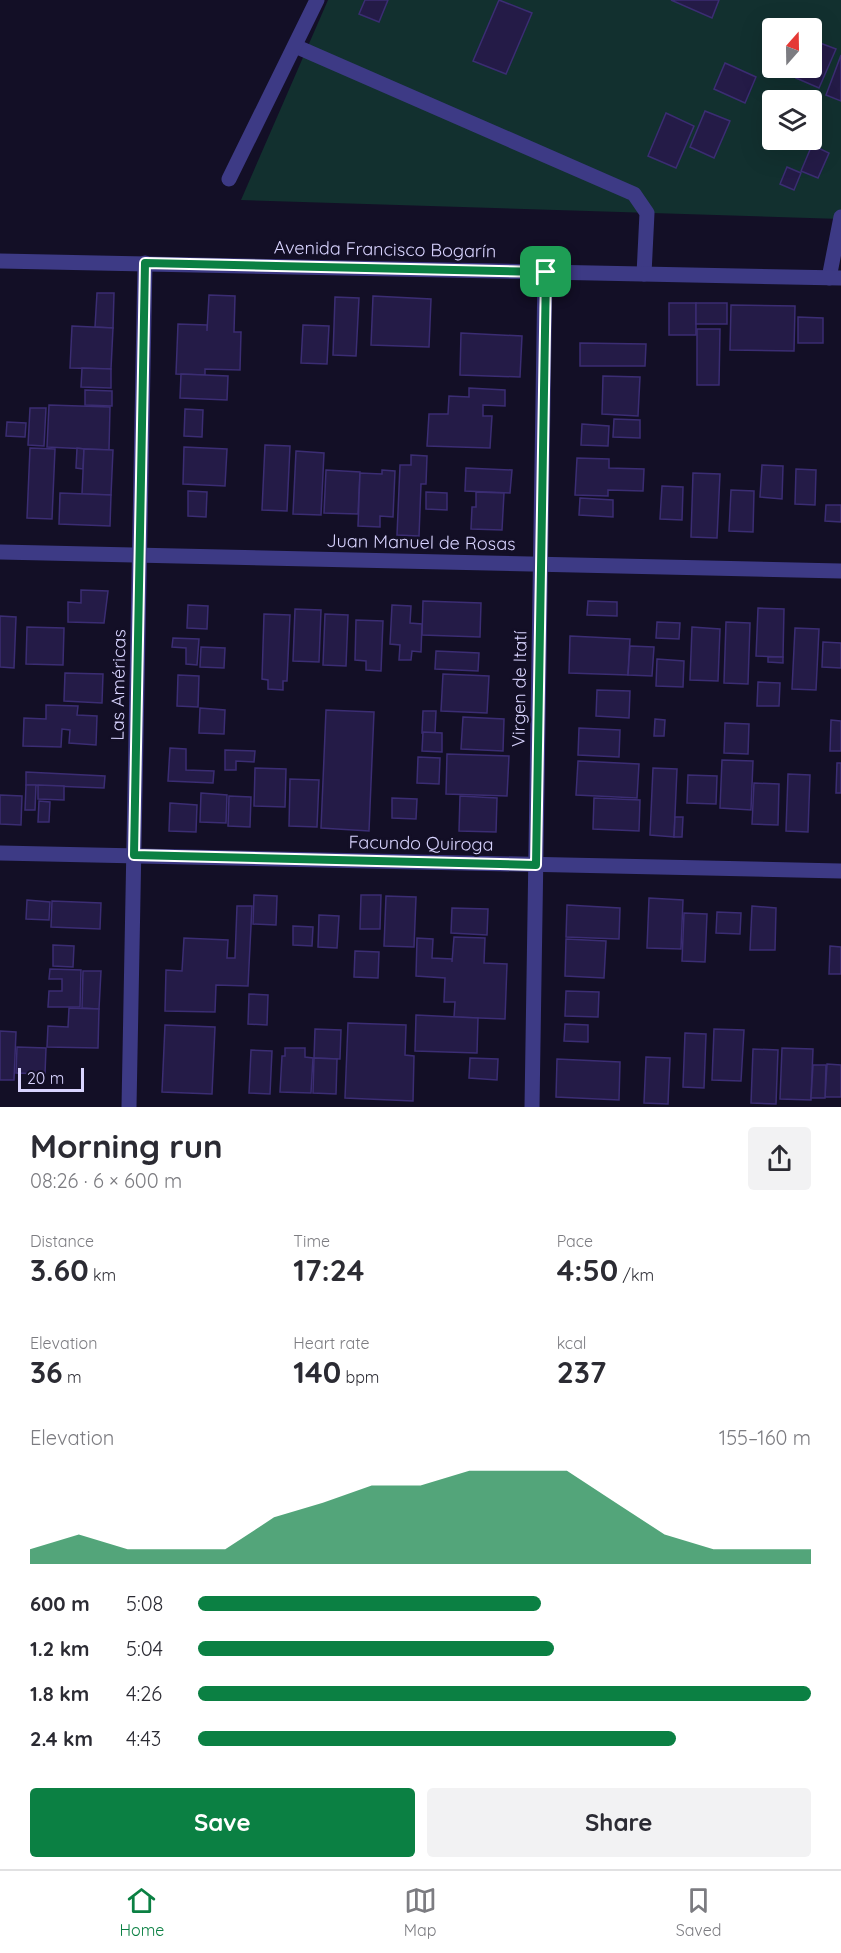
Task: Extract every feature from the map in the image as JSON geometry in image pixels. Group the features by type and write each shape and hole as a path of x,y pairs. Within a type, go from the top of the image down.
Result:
{"street":[{"path":"229,179 317,0"},
{"path":"295,46 634,194 647,213 644,274"},
{"path":"835,278 841,217"},
{"name":"Avenida Francisco Bogarín","path":"0,261 835,278"},
{"name":"Las Américas","path":"129,1107 145,263"},
{"name":"Virgen de Itatí","path":"532,1107 546,272"},
{"name":"Juan Manuel de Rosas","path":"0,552 841,571"},
{"name":"Facundo Quiroga","path":"0,853 841,871"}],"green space":[{"path":"328,0 841,0 841,219 241,200"}],"building":[{"path":"365,0 388,0 379,22 359,14"},
{"path":"499,0 532,13 506,74 473,61"},
{"path":"671,0 719,0 712,18"},
{"path":"822,44 836,49 819,88 796,78 822,78"},
{"path":"841,55 841,101 826,95"},
{"path":"725,63 756,77 745,103 714,89"},
{"path":"705,111 730,121 714,158 690,147"},
{"path":"666,113 694,126 676,168 648,156"},
{"path":"810,150 822,150 829,153 818,178 801,171"},
{"path":"787,167 801,173 794,190 780,184"},
{"path":"97,293 114,293 113,328 95,327"},
{"path":"209,295 235,296 234,332 241,332 240,370 205,369 205,375 176,374 178,324 207,325 207,331"},
{"path":"373,296 431,299 429,347 371,345"},
{"path":"335,297 359,298 356,356 333,355"},
{"path":"669,303 696,303 696,335 669,335"},
{"path":"696,303 727,303 727,324 696,324"},
{"path":"731,305 795,306 794,351 730,350"},
{"path":"798,317 823,318 823,343 798,343"},
{"path":"303,325 329,326 327,364 301,363"},
{"path":"72,326 113,328 111,369 70,368"},
{"path":"697,329 720,329 719,385 697,385"},
{"path":"461,333 522,336 520,377 460,375"},
{"path":"580,343 646,344 645,366 580,366"},
{"path":"82,368 111,369 111,388 81,387"},
{"path":"181,374 228,376 227,400 180,398"},
{"path":"603,376 640,377 638,416 602,414"},
{"path":"469,388 505,390 505,406 483,405 483,416 492,416 490,448 427,446 429,414 448,414 449,396 469,397"},
{"path":"85,390 112,391 112,406 85,405"},
{"path":"49,405 110,407 109,450 47,447"},
{"path":"30,408 46,408 44,446 28,445"},
{"path":"185,409 203,410 202,437 184,436"},
{"path":"614,419 640,420 640,438 613,437"},
{"path":"7,422 26,423 25,437 6,436"},
{"path":"582,424 609,426 608,446 581,445"},
{"path":"265,445 290,446 287,511 262,510"},
{"path":"184,447 227,449 225,486 183,484"},
{"path":"30,448 55,449 52,519 27,518"},
{"path":"77,448 84,449 83,469 76,468"},
{"path":"84,449 113,450 111,495 82,494"},
{"path":"296,451 324,453 321,515 293,514"},
{"path":"411,455 427,456 426,484 421,484 419,536 397,535 400,465 411,465"},
{"path":"577,458 609,459 609,468 644,469 643,491 608,490 608,496 575,495"},
{"path":"762,465 783,466 782,499 760,497"},
{"path":"466,468 512,470 510,493 465,491"},
{"path":"796,469 816,470 815,505 795,504"},
{"path":"326,470 360,472 358,514 324,513"},
{"path":"382,470 395,471 393,517 380,516 380,527 358,526 360,473 382,474"},
{"path":"693,473 720,474 717,538 691,537"},
{"path":"662,486 683,487 682,520 660,519"},
{"path":"731,490 754,491 753,532 729,531"},
{"path":"188,491 207,492 206,517 188,516"},
{"path":"426,492 447,493 447,510 426,509"},
{"path":"476,492 504,493 502,530 471,529 472,507 476,507"},
{"path":"60,493 111,495 110,526 59,524"},
{"path":"580,498 613,500 613,517 579,515"},
{"path":"826,505 841,505 841,522 825,521"},
{"path":"81,590 108,591 104,623 68,622 68,602 81,603"},
{"path":"423,601 481,603 480,637 422,635"},
{"path":"588,601 617,602 617,616 587,615"},
{"path":"188,605 208,606 207,629 187,628"},
{"path":"392,605 411,606 410,623 422,624 421,652 412,651 411,660 399,660 400,645 390,644"},
{"path":"758,608 784,609 783,657 756,656"},
{"path":"295,609 321,610 319,662 293,661"},
{"path":"264,614 290,615 287,681 283,681 283,690 268,689 268,680 262,679"},
{"path":"325,614 348,615 346,666 323,665"},
{"path":"0,616 16,617 14,668 0,667"},
{"path":"356,620 383,621 381,671 366,670 366,661 355,660"},
{"path":"657,622 680,623 679,639 656,638"},
{"path":"726,622 750,623 748,684 724,683"},
{"path":"27,627 64,628 63,665 26,664"},
{"path":"692,627 720,629 718,681 690,680"},
{"path":"795,628 819,629 816,690 792,689"},
{"path":"570,636 630,639 628,675 569,673"},
{"path":"173,638 199,639 197,665 186,664 186,648 172,647"},
{"path":"823,642 841,643 841,668 822,667"},
{"path":"630,646 654,647 652,676 628,675"},
{"path":"201,647 225,648 224,668 200,667"},
{"path":"436,651 479,653 478,671 435,669"},
{"path":"768,657 783,657 783,663 768,662"},
{"path":"657,659 684,661 683,687 656,686"},
{"path":"65,673 103,674 102,703 64,701"},
{"path":"443,674 489,676 487,713 441,711"},
{"path":"178,675 199,676 198,707 177,706"},
{"path":"758,682 780,683 779,706 757,706"},
{"path":"597,690 630,691 629,718 596,716"},
{"path":"46,705 78,706 77,715 97,716 96,745 69,743 70,730 62,729 61,747 23,746 24,718 46,719"},
{"path":"200,708 225,710 224,734 199,733"},
{"path":"326,710 374,712 369,831 321,828"},
{"path":"423,711 436,711 435,733 422,733"},
{"path":"463,717 504,719 503,751 461,749"},
{"path":"655,719 665,720 664,736 654,736"},
{"path":"831,720 841,721 841,751 830,751"},
{"path":"725,723 749,724 748,754 724,753"},
{"path":"579,728 620,730 619,757 578,755"},
{"path":"423,732 442,733 442,752 422,751"},
{"path":"170,748 186,749 186,770 214,771 213,783 168,781"},
{"path":"225,750 255,751 254,762 236,761 236,770 225,770"},
{"path":"447,754 509,756 507,796 446,794"},
{"path":"418,757 440,758 439,784 417,783"},
{"path":"722,760 753,761 751,810 720,808"},
{"path":"578,761 639,764 637,798 576,795"},
{"path":"837,763 841,763 841,793 836,793"},
{"path":"255,768 286,769 285,807 254,806"},
{"path":"653,768 677,769 674,837 650,835"},
{"path":"26,772 105,776 104,788 26,785"},
{"path":"788,774 810,775 808,832 786,831"},
{"path":"688,775 717,776 716,804 687,803"},
{"path":"290,779 319,780 317,827 289,826"},
{"path":"754,783 779,784 778,825 752,824"},
{"path":"26,785 36,785 35,810 25,810"},
{"path":"38,785 64,786 64,800 38,799"},
{"path":"201,793 227,795 226,823 200,822"},
{"path":"0,795 22,796 21,825 0,824"},
{"path":"229,796 251,797 250,827 228,826"},
{"path":"460,796 497,798 496,832 459,831"},
{"path":"392,798 417,799 416,819 392,818"},
{"path":"594,798 640,800 639,831 593,829"},
{"path":"39,801 50,802 49,822 38,822"},
{"path":"170,803 197,805 196,832 169,831"},
{"path":"675,817 683,817 682,837 674,837"},
{"path":"254,895 277,896 276,925 253,924"},
{"path":"361,895 381,895 380,929 360,929"},
{"path":"386,896 416,897 414,947 384,946"},
{"path":"649,898 683,900 681,949 647,948"},
{"path":"27,900 50,902 49,920 26,919"},
{"path":"52,901 101,903 100,929 51,927"},
{"path":"567,905 620,908 619,939 566,937"},
{"path":"237,906 252,906 248,986 216,985 215,1012 165,1011 166,970 182,971 184,938 228,940 227,958 235,958"},
{"path":"752,906 776,908 775,950 750,950"},
{"path":"452,908 488,909 487,935 451,933"},
{"path":"717,912 741,913 740,934 716,933"},
{"path":"684,913 707,914 705,962 682,961"},
{"path":"319,915 339,916 337,948 318,947"},
{"path":"293,926 313,927 312,946 293,945"},
{"path":"454,937 485,938 484,963 507,964 505,1019 454,1017 455,1002 444,1002 445,978 416,976 417,938 433,939 432,958 452,959 452,962"},
{"path":"566,939 606,941 604,978 565,976"},
{"path":"53,945 74,946 73,967 53,966"},
{"path":"830,946 841,947 841,974 829,974"},
{"path":"355,951 379,952 378,978 354,977"},
{"path":"50,969 81,970 80,1007 48,1007 49,991 62,991 62,979 49,979"},
{"path":"83,971 101,971 99,1009 82,1008"},
{"path":"566,991 599,992 598,1017 565,1016"},
{"path":"249,994 268,995 267,1025 248,1024"},
{"path":"69,1008 99,1009 98,1048 47,1047 48,1026 68,1027"},
{"path":"416,1015 478,1018 477,1053 415,1051"},
{"path":"348,1023 406,1025 405,1055 414,1056 413,1101 345,1098"},
{"path":"565,1024 588,1025 588,1042 564,1041"},
{"path":"165,1025 215,1027 212,1094 162,1092"},
{"path":"315,1029 341,1030 340,1059 314,1058"},
{"path":"714,1029 744,1030 741,1081 712,1080"},
{"path":"0,1031 16,1032 14,1080 0,1080"},
{"path":"685,1033 706,1034 704,1088 683,1087"},
{"path":"17,1047 46,1048 45,1074 16,1073"},
{"path":"285,1048 305,1048 305,1057 313,1058 311,1093 280,1092 282,1056 285,1056"},
{"path":"782,1048 813,1049 811,1100 780,1099"},
{"path":"753,1049 778,1050 776,1104 751,1103"},
{"path":"251,1050 272,1051 270,1094 249,1093"},
{"path":"646,1057 670,1058 668,1104 644,1103"},
{"path":"314,1058 337,1059 336,1094 313,1093"},
{"path":"470,1058 498,1059 497,1080 469,1078"},
{"path":"557,1059 620,1062 619,1100 556,1097"},
{"path":"827,1064 841,1065 841,1097 825,1097"},
{"path":"813,1065 826,1065 825,1098 811,1098"}],"route":[{"path":"145,263 546,272 536,865 134,855 145,263"}]}
